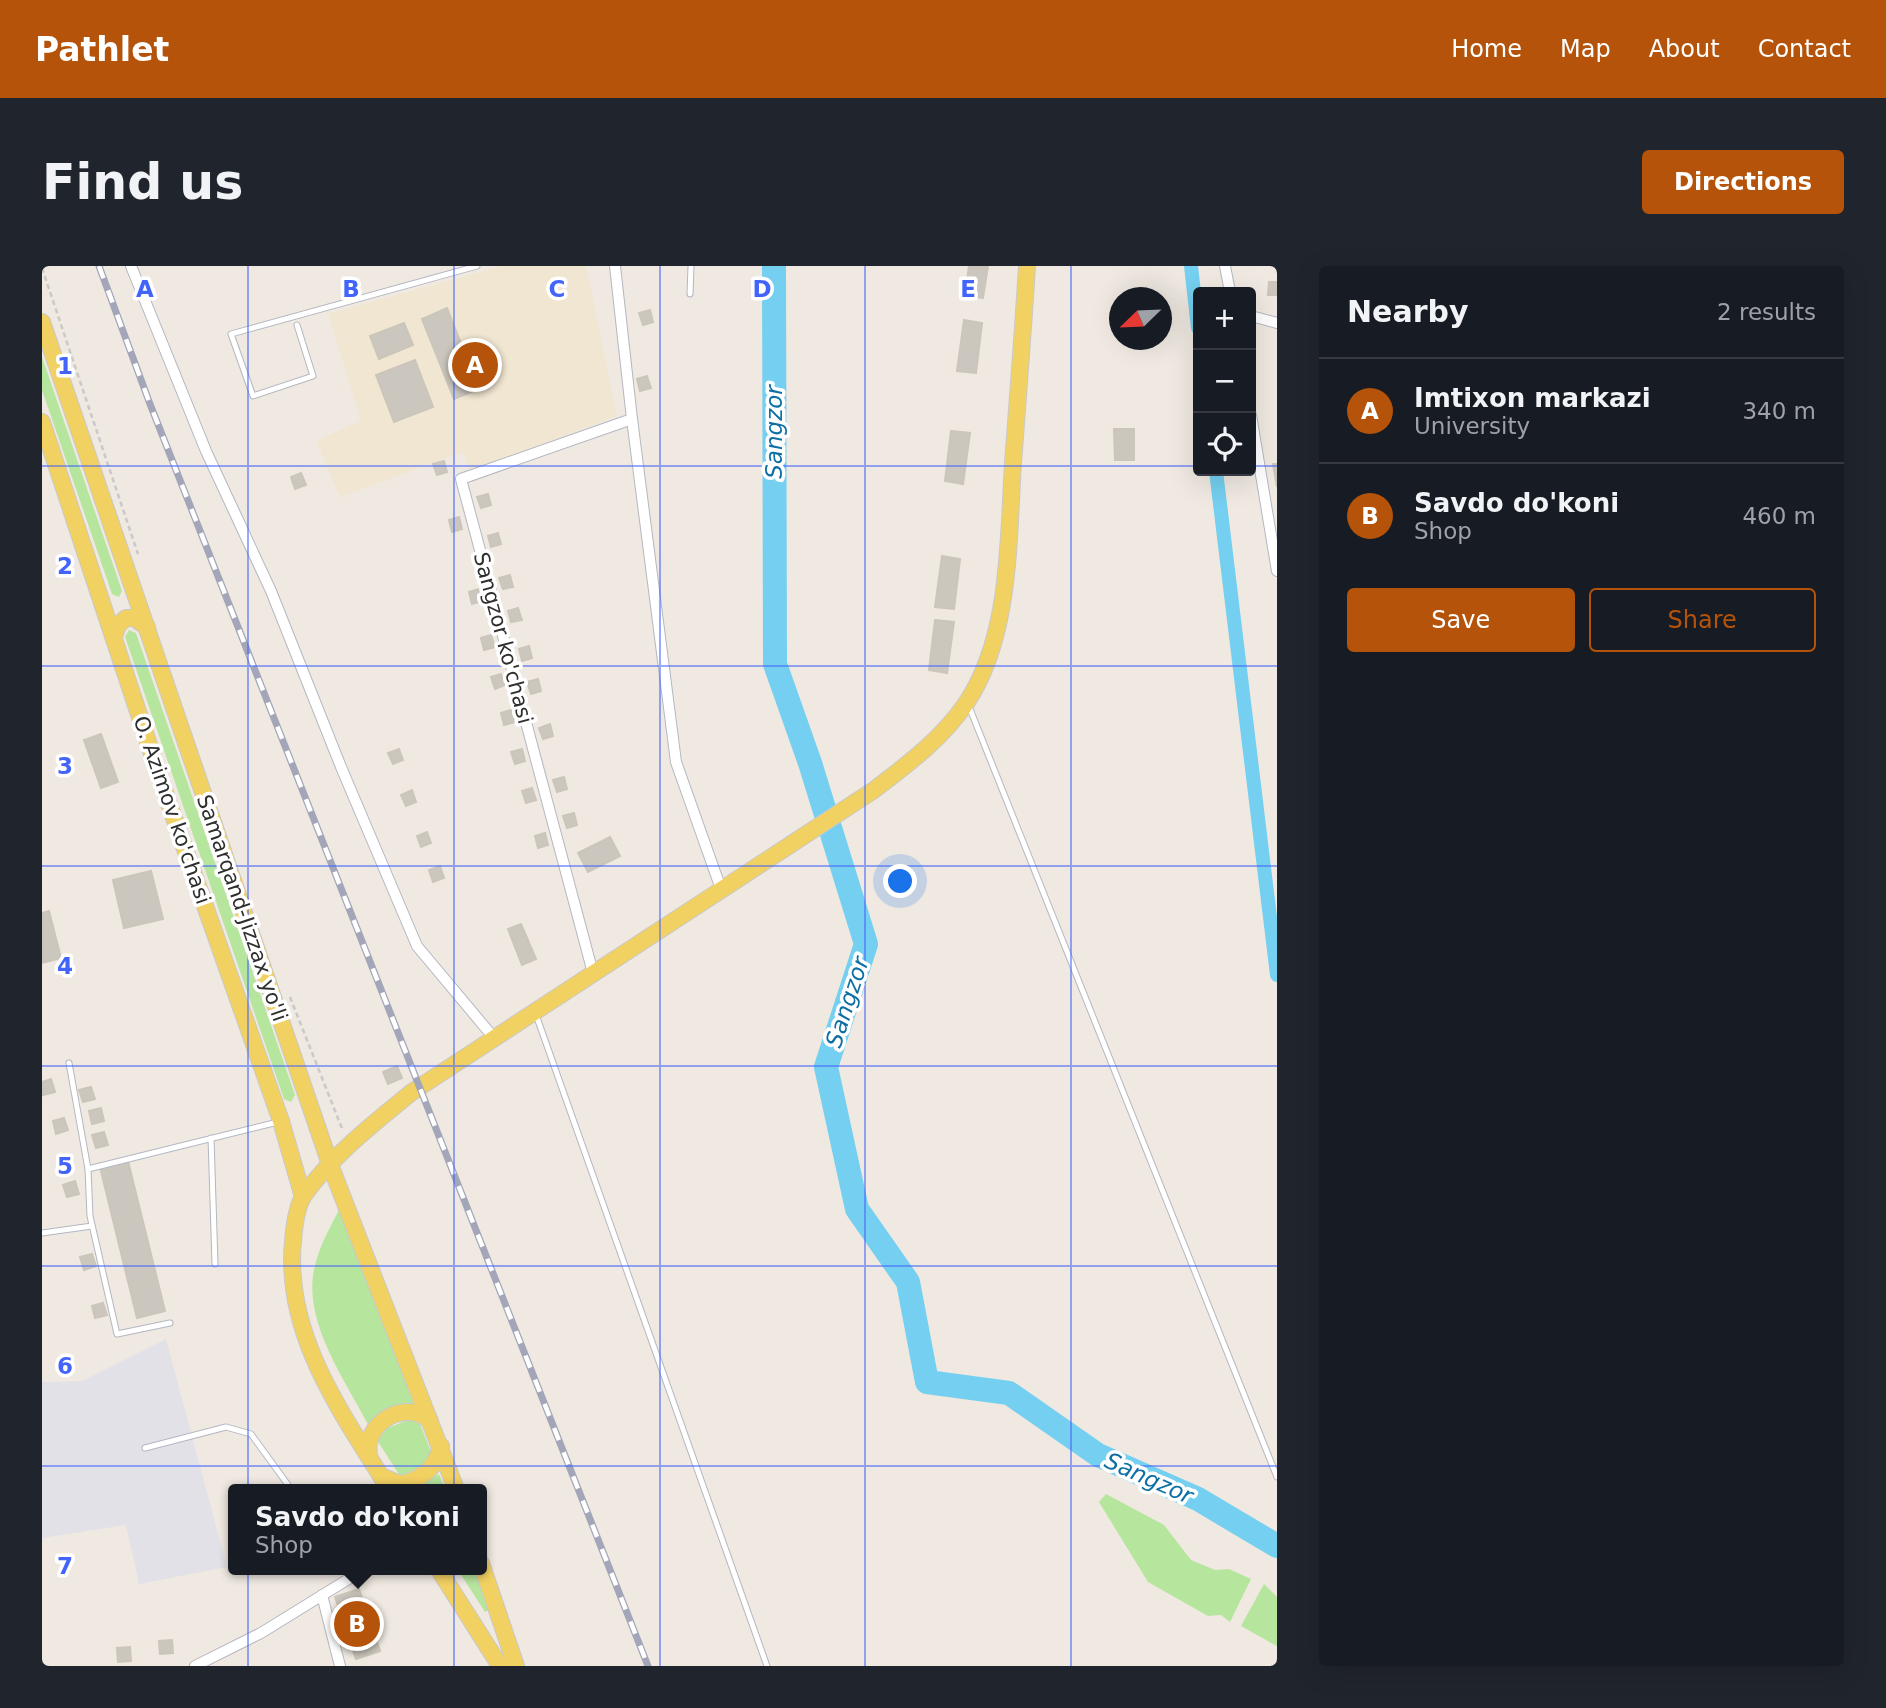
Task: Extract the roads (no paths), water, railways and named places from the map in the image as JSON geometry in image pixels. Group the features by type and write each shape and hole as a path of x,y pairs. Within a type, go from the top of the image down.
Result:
{"main road":[{"path":"441,1446 430,1470 415,1479 385,1483 332,1398 298,1315 293,1293 292,1250 303,1197 349,1145 412,1092 874,790 916,758 967,701 992,642 1004,579 1027,266"},
{"name":"Samarqand-Jizzax yo'li","path":"42,322 331,1167 454,1484"},
{"name":"O. Azimov ko'chasi","path":"42,422 162,784 281,1121 303,1197"},
{"path":"114,637 118,625 126,618 134,618 147,627"},
{"path":"369,1456 369,1437 382,1421 403,1412 415,1412 430,1421"},
{"path":"442,1575 499,1666"},
{"path":"485,1575 516,1666"}],"street":[{"path":"131,266 201,439 271,591 341,767 417,946 494,1038"},
{"path":"615,266 676,762 721,889"},
{"path":"1225,266 1229,287"},
{"path":"1256,317 1277,323"},
{"name":"Sangzor ko'chasi","path":"593,973 461,480 632,419"},
{"path":"1256,445 1277,571"},
{"path":"195,1666 261,1633 355,1575"},
{"path":"322,1595 340,1666"}],"lane":[{"path":"297,325 313,376 253,396 231,334 477,266"},
{"path":"690,294 691,266"},
{"path":"967,701 1277,1477"},
{"path":"535,1011 767,1666"},
{"path":"69,1063 88,1169 92,1226 117,1334 170,1323"},
{"path":"88,1169 281,1121"},
{"path":"212,1138 215,1264"},
{"path":"42,1233 92,1226"},
{"path":"145,1448 226,1427 251,1434 287,1484"}],"waterway":[{"name":"Sangzor","path":"774,266 775,664 810,763 866,944 826,1067 857,1209 908,1282 927,1382 1009,1393 1098,1455 1198,1499 1277,1546"},
{"path":"1191,266 1193,287"},
{"path":"1217,476 1277,975"}],"railway":[{"path":"99,266 150,404 648,1666"}],"place":[{"name":"Imtixon markazi","path":"475,365"},
{"name":"Savdo do'koni","path":"357,1624"}]}
